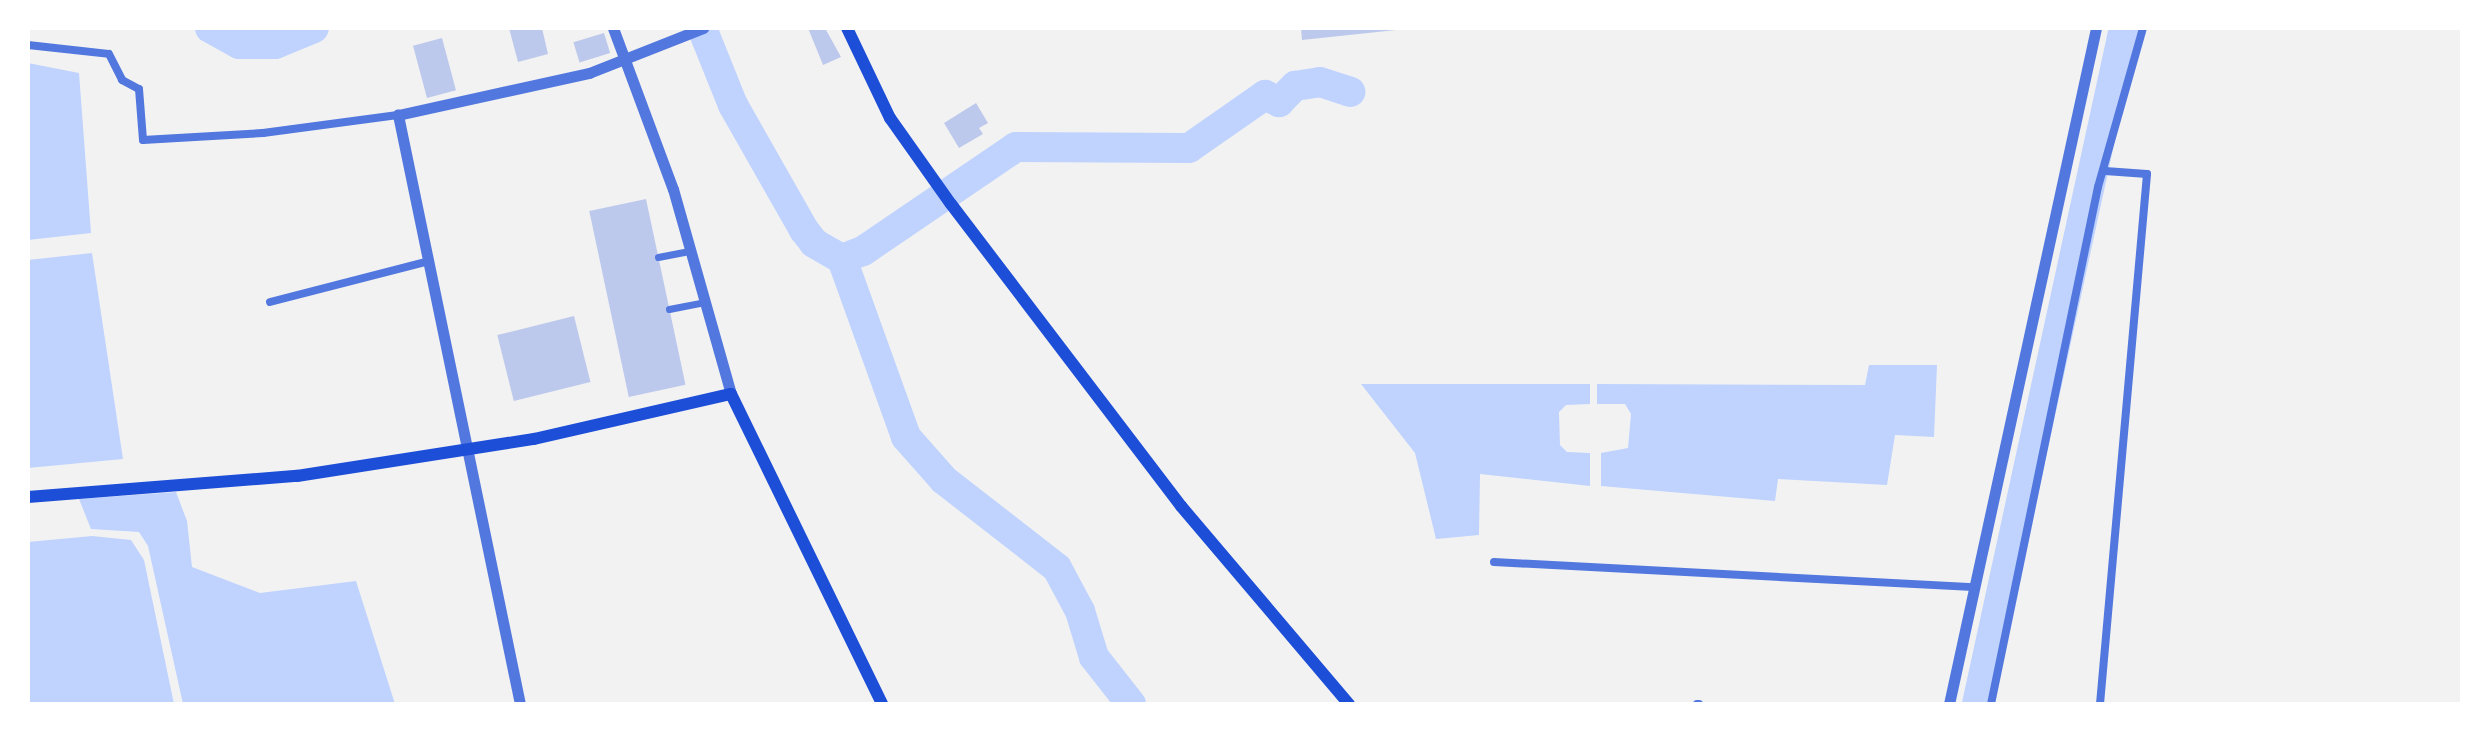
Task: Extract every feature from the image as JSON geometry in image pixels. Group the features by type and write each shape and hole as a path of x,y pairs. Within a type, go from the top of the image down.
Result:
{"main road":[{"path":"847,28 890,118 951,204 1181,506 1349,704"},
{"path":"28,497 297,476 466,450 731,394 882,704"}],"street":[{"path":"613,28 627,59 690,251 731,394"},
{"path":"28,45 109,54 122,80 139,89 143,140 263,133 398,115 589,73 703,28"},
{"path":"1949,704 2096,28"},
{"path":"1991,704 2105,171 2143,28"},
{"path":"398,115 520,704"},
{"path":"2100,704 2147,174 2105,171"},
{"path":"658,257 690,251"},
{"path":"270,302 430,261"},
{"path":"669,309 704,302"},
{"path":"1494,562 1973,587"}],"water":[{"path":"28,63 79,73 91,233 28,240"},
{"path":"92,253 123,459 28,468 28,260"},
{"path":"1869,365 1937,365 1934,437 1895,435 1887,485 1778,479 1775,501 1601,486 1601,453 1628,448 1631,414 1625,404 1597,404 1597,384 1865,385"},
{"path":"1361,384 1590,384 1590,404 1566,405 1559,412 1560,445 1567,452 1590,453 1590,486 1480,474 1479,535 1436,539 1415,453"},
{"path":"176,492 187,521 192,567 260,593 356,581 395,704 183,704 148,546 139,532 91,529 79,499"},
{"path":"92,536 131,540 144,560 174,704 28,704 28,542"}],"building":[{"path":"509,28 542,28 548,54 518,62"},
{"path":"808,28 825,28 841,57 823,65"},
{"path":"1301,28 1396,28 1396,30 1302,40"},
{"path":"604,33 610,53 580,62 573,42"},
{"path":"442,38 456,90 427,98 413,46"},
{"path":"976,103 988,123 979,128 983,134 959,148 944,123"},
{"path":"646,199 686,385 629,397 589,211"},
{"path":"574,316 590,382 514,401 497,335"}],"waterway":[{"path":"210,28 239,44 275,44 314,28"},
{"path":"702,28 733,105 804,230 814,243 842,259 863,251 1016,147 1189,148 1265,95 1279,102 1295,86 1320,82 1350,92"},
{"path":"1977,704 2124,28"},
{"path":"842,259 906,437 944,480 1057,568 1080,611 1094,657 1131,704"}]}
